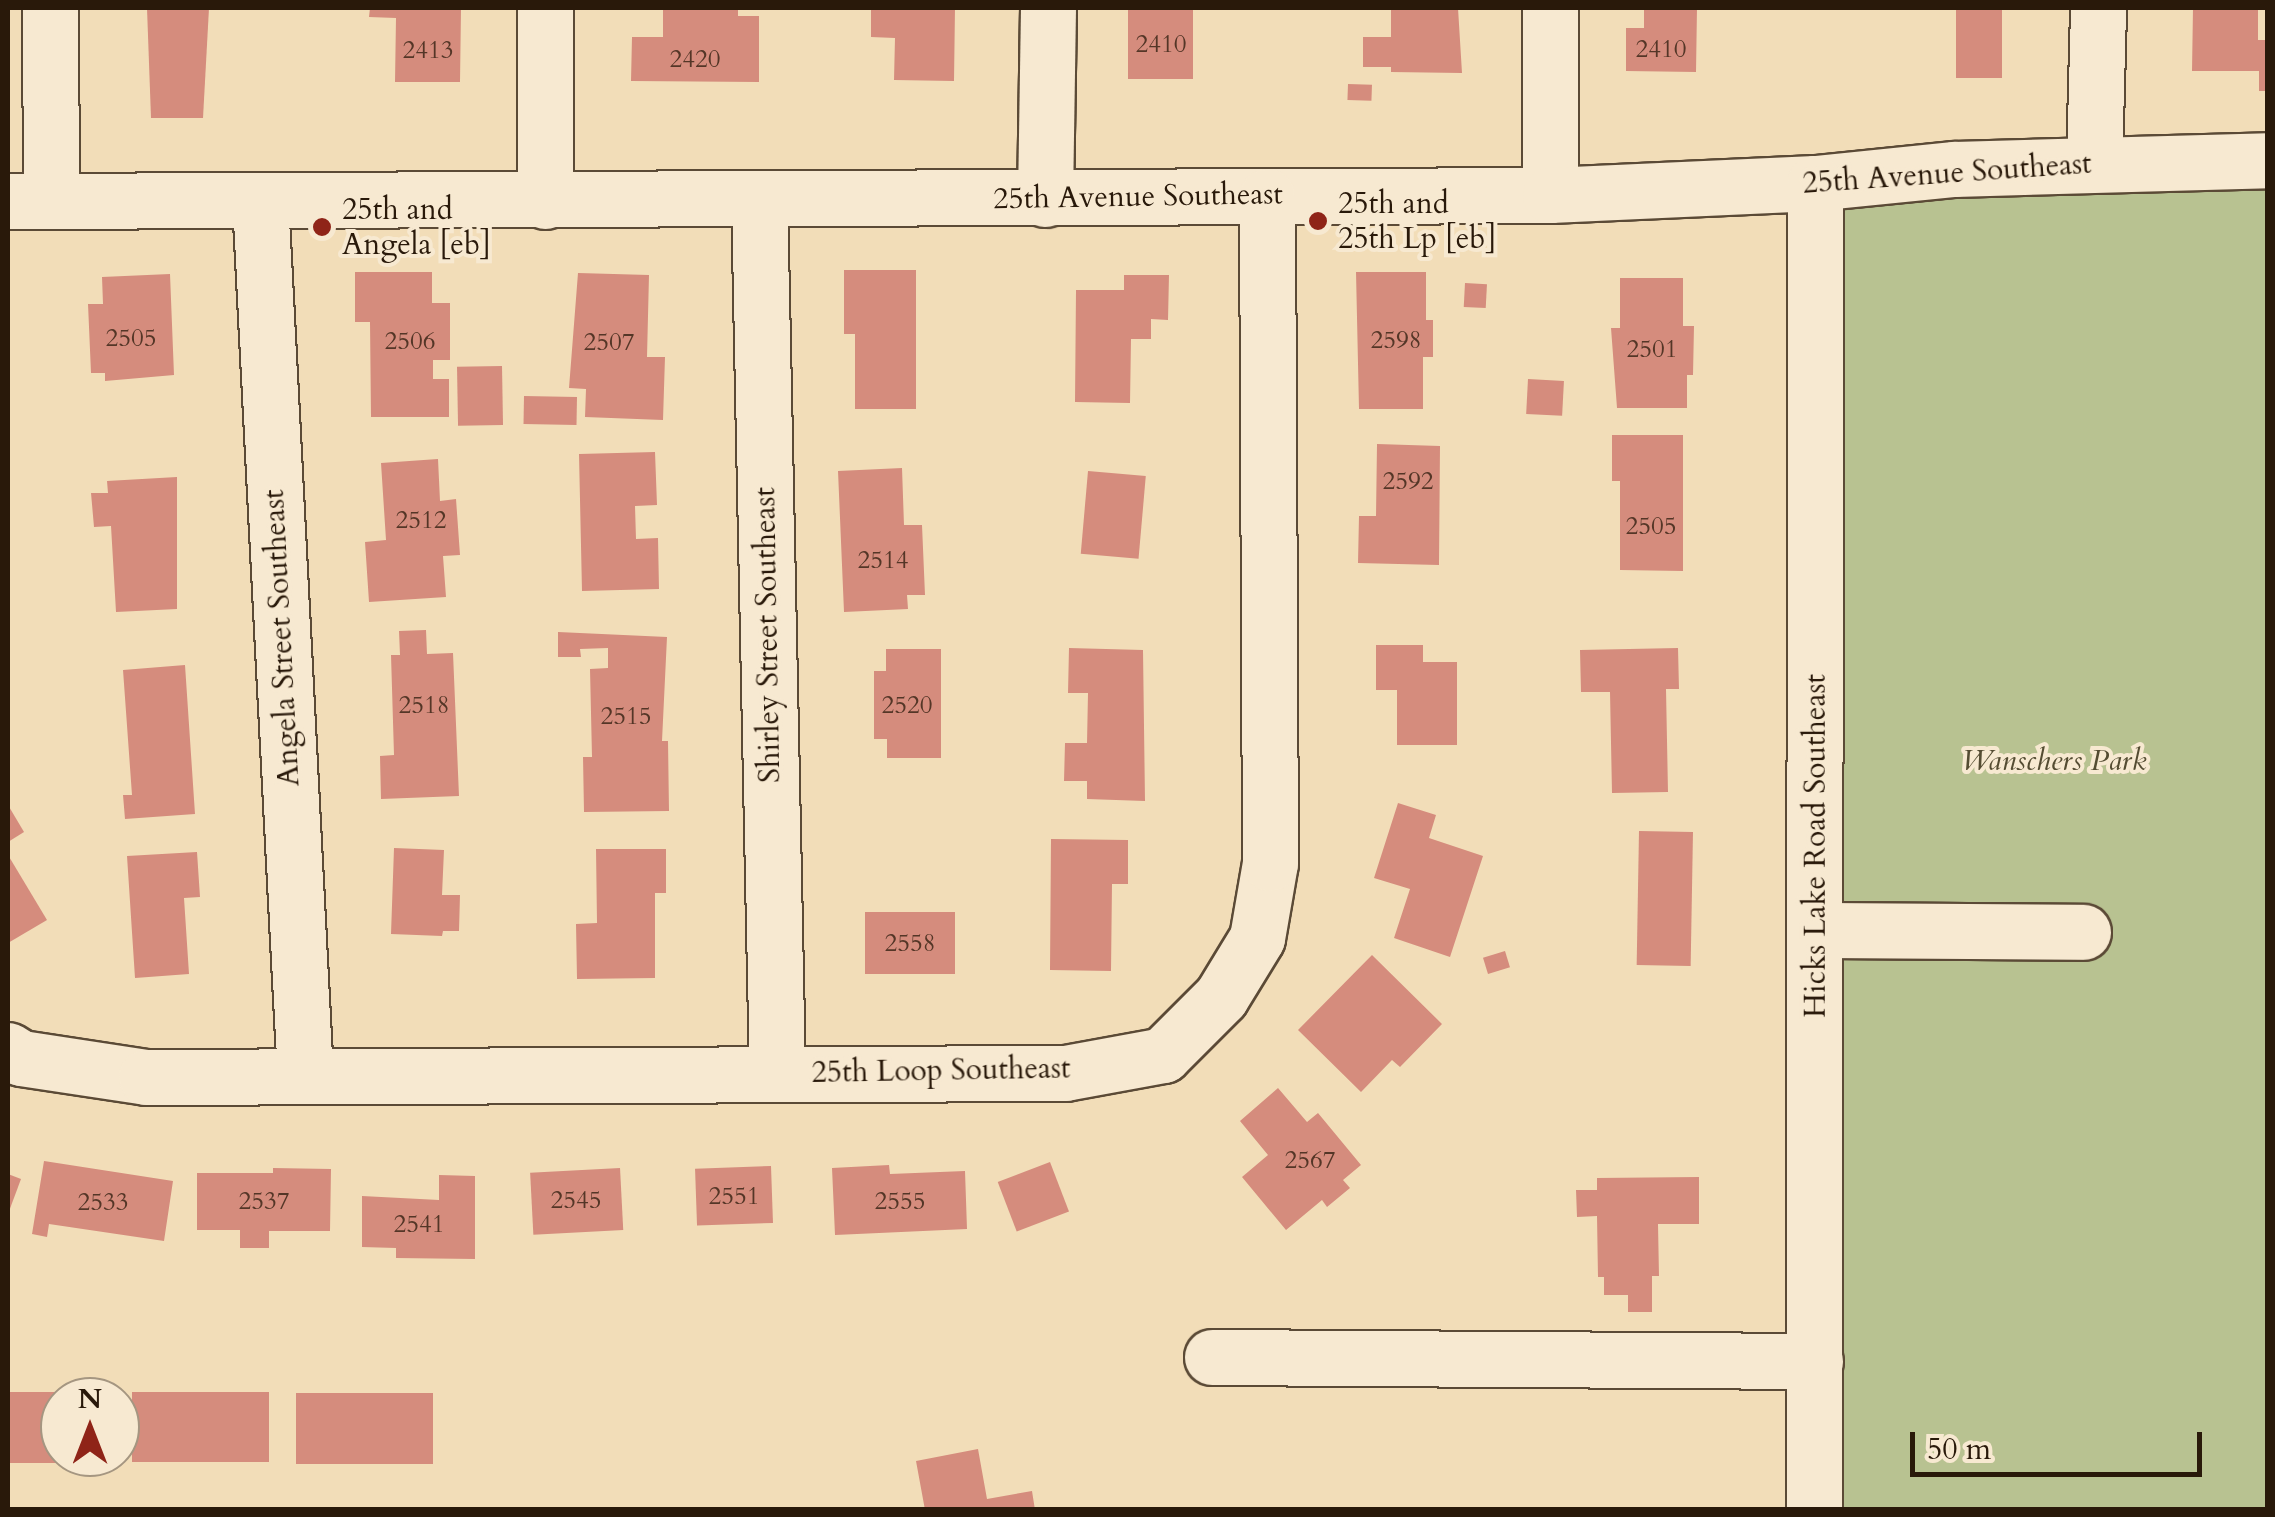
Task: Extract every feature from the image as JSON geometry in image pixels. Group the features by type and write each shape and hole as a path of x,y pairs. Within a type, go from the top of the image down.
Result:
{"street":[{"path":"29,200 50,8"},
{"path":"545,201 546,8"},
{"path":"1046,199 1048,8"},
{"path":"1550,8 1550,195"},
{"path":"2094,163 2098,8"},
{"name":"25th Avenue Southeast","path":"29,200 1550,195 1815,183 1954,169 2268,160"},
{"name":"Hicks Lake Road Southeast","path":"1814,1510 1815,183"},
{"name":"25th Loop Southeast","path":"8,1050 21,1058 146,1077 1065,1073 1163,1055 1221,996 1258,938 1270,863 1267,196"},
{"name":"Shirley Street Southeast","path":"759,198 777,1072"},
{"name":"Angela Street Southeast","path":"260,200 305,1075"},
{"path":"1817,930 2084,932"},
{"path":"1212,1358 1815,1361"}],"green space":[{"name":"Wanschers Park","path":"1841,182 2267,182 2267,1509 1841,1509"}],"building":[{"path":"147,8 209,8 203,118 151,118"},
{"path":"370,8 461,8 460,82 395,82 396,18 369,17"},
{"path":"663,8 738,8 738,16 759,16 759,82 631,81 632,37 663,37"},
{"path":"871,8 955,8 954,81 894,80 895,38 871,37"},
{"path":"1193,8 1193,79 1128,79 1128,10"},
{"path":"1391,8 1458,8 1462,73 1391,72 1391,67 1363,67 1363,37 1391,37"},
{"path":"1644,8 1697,8 1696,72 1626,71 1626,28 1644,28"},
{"path":"1956,8 2002,8 2002,78 1956,78"},
{"path":"2193,8 2258,8 2258,40 2268,40 2268,91 2259,91 2259,71 2192,71"},
{"path":"1348,84 1372,85 1371,101 1347,100"},
{"path":"844,270 916,270 916,409 855,409 855,334 844,334"},
{"path":"355,272 432,272 432,303 450,303 450,360 433,360 433,379 449,379 449,417 371,417 370,322 355,322"},
{"path":"1356,272 1426,272 1426,320 1433,320 1433,357 1423,357 1423,409 1359,409"},
{"path":"578,273 649,275 647,357 665,357 663,420 585,417 586,389 569,388"},
{"path":"170,274 174,375 105,381 105,373 91,373 88,304 103,304 102,277"},
{"path":"1124,275 1169,275 1168,320 1151,319 1151,339 1131,339 1130,403 1075,402 1076,290 1124,290"},
{"path":"1620,278 1683,278 1683,326 1694,326 1693,375 1687,375 1687,408 1617,408 1611,328 1620,328"},
{"path":"1465,283 1487,284 1486,308 1464,307"},
{"path":"502,366 503,425 458,426 457,367"},
{"path":"1528,379 1564,381 1562,416 1526,414"},
{"path":"524,396 577,397 577,425 524,424"},
{"path":"1612,435 1683,435 1683,571 1620,570 1620,481 1612,481"},
{"path":"1377,444 1440,446 1439,565 1358,563 1359,516 1376,516"},
{"path":"655,452 657,505 635,506 636,539 658,538 659,589 582,591 579,454"},
{"path":"438,459 440,501 456,499 460,555 443,556 446,597 369,602 365,542 386,540 381,463"},
{"path":"902,468 904,525 922,525 925,595 907,595 908,609 844,612 838,471"},
{"path":"1088,471 1146,476 1139,559 1081,554"},
{"path":"177,477 177,609 116,612 111,526 94,527 91,493 108,493 107,481"},
{"path":"426,630 427,654 453,653 459,796 381,799 380,756 394,755 391,655 400,655 399,631"},
{"path":"558,632 667,637 662,741 668,741 669,811 584,812 583,757 592,757 590,669 608,668 608,648 580,649 581,657 558,657"},
{"path":"1376,645 1423,645 1423,662 1457,662 1457,745 1397,745 1397,690 1376,690"},
{"path":"1069,648 1143,650 1145,801 1087,799 1087,781 1064,781 1065,743 1087,743 1088,693 1068,693"},
{"path":"1678,648 1679,689 1666,689 1668,792 1612,793 1610,692 1581,692 1580,650"},
{"path":"886,649 941,649 941,758 887,758 887,739 874,739 874,671 886,671"},
{"path":"185,665 195,814 125,819 123,795 132,795 123,670"},
{"path":"1398,803 1436,815 1429,838 1483,856 1450,957 1394,938 1410,889 1374,878"},
{"path":"8,805 24,832 8,842"},
{"path":"1639,831 1693,832 1691,966 1637,965"},
{"path":"1051,839 1128,840 1128,884 1112,884 1111,971 1050,970"},
{"path":"394,848 444,850 442,895 460,895 459,931 443,931 442,936 391,934"},
{"path":"596,849 666,849 666,893 655,893 655,978 577,979 576,924 597,923"},
{"path":"197,852 200,897 184,898 189,974 135,978 127,856"},
{"path":"8,855 47,920 8,943"},
{"path":"865,912 955,912 955,974 865,974"},
{"path":"1505,951 1510,967 1488,974 1483,958"},
{"path":"1372,955 1442,1024 1400,1067 1392,1060 1361,1092 1298,1030"},
{"path":"1278,1088 1307,1122 1318,1113 1361,1165 1343,1180 1350,1188 1327,1207 1322,1200 1286,1230 1242,1177 1268,1155 1240,1121"},
{"path":"44,1161 173,1181 164,1241 49,1224 47,1237 32,1234"},
{"path":"1050,1162 1069,1211 1017,1232 998,1182"},
{"path":"889,1165 890,1174 965,1171 967,1229 835,1235 832,1168"},
{"path":"771,1166 773,1223 697,1226 695,1169"},
{"path":"273,1168 331,1169 330,1231 269,1231 269,1248 240,1248 240,1230 197,1230 197,1173 273,1173"},
{"path":"620,1168 623,1230 533,1235 530,1173"},
{"path":"8,1174 21,1179 8,1214"},
{"path":"439,1175 475,1176 475,1259 396,1258 396,1248 362,1247 362,1196 439,1200"},
{"path":"1699,1177 1699,1224 1658,1224 1659,1276 1652,1276 1652,1312 1628,1312 1628,1295 1604,1295 1604,1277 1598,1277 1597,1216 1577,1217 1576,1190 1597,1190 1597,1178"},
{"path":"8,1392 40,1392 40,1463 8,1463"},
{"path":"140,1392 269,1392 269,1462 140,1462"},
{"path":"296,1393 433,1393 433,1464 296,1464"},
{"path":"978,1449 987,1499 1032,1491 1035,1510 925,1510 916,1461"}],"place":[{"name":"25th and 25th Lp [eb]","path":"1318,221"},
{"name":"25th and Angela [eb]","path":"322,227"}]}
